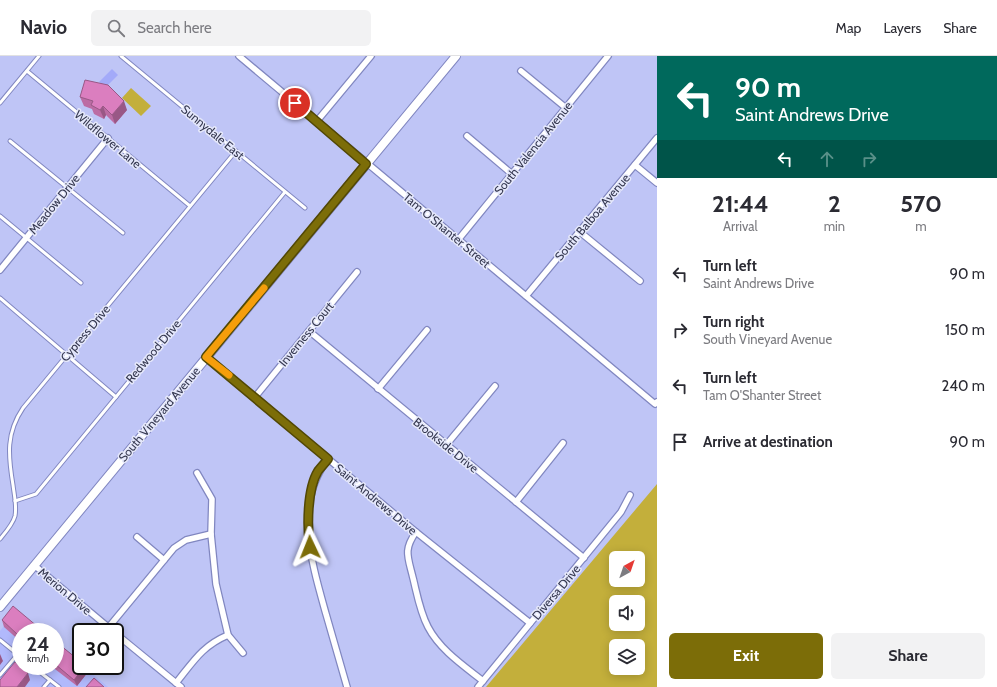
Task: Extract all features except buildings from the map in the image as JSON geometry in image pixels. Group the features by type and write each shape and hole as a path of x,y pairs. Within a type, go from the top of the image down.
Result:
{"main road":[{"name":"South Vineyard Avenue","path":"0,607 456,56"}],"street":[{"path":"317,121 371,56"},
{"name":"South Valencia Avenue","path":"458,240 608,56"},
{"name":"Tam O'Shanter Street","path":"241,57 366,164 656,403"},
{"path":"520,71 566,108"},
{"path":"467,136 512,174"},
{"name":"Meadow Drive","path":"0,270 108,138"},
{"name":"South Balboa Avenue","path":"526,296 657,138"},
{"path":"635,165 657,183"},
{"path":"580,232 640,282"},
{"name":"Inverness Court","path":"255,397 358,272"},
{"path":"378,389 427,330"},
{"name":"Brookside Drive","path":"309,331 584,558"},
{"name":"Saint Andrews Drive","path":"206,357 416,532 530,624"},
{"path":"447,444 495,386"},
{"path":"516,502 564,444"},
{"path":"328,459 318,472 311,492 308,535 311,560 348,687"},
{"path":"197,473 212,499 211,534 216,584 228,635 243,653"},
{"name":"Diversa Drive","path":"478,687 621,512 630,495"},
{"path":"416,532 409,542 406,552 420,606 429,628 446,651 483,681"},
{"path":"112,623 174,548 186,540 211,534"},
{"path":"137,537 164,560"},
{"name":"Merion Drive","path":"34,565 102,623"},
{"path":"178,685 204,648 212,642 228,635"},
{"name":"Merion Drive","path":"124,641 178,685"}],"lane":[{"path":"0,103 39,56"},
{"name":"Sunnydale East","path":"121,56 305,208"},
{"name":"Wildflower Lane","path":"27,71 190,206"},
{"path":"10,141 123,233"},
{"name":"Cypress Drive","path":"0,539 14,516 15,500 9,450 10,433 15,419 236,151"},
{"name":"Redwood Drive","path":"15,500 36,494 285,192"},
{"path":"0,216 81,283"},
{"path":"0,298 116,397"},
{"path":"0,640 12,650"},
{"path":"0,675 12,663"},
{"path":"44,675 59,687"},
{"path":"44,687 50,680"}],"shaded area":[{"path":"112,69 118,75 105,88 99,82"},
{"path":"131,88 151,106 141,116 122,98"},
{"path":"657,484 657,687 486,687"},
{"path":"16,611 19,623 12,623 12,675 64,675 64,666 72,666 72,675 94,675 108,687 0,687 0,631"}],"slow traffic":[{"path":"229,375 206,357 264,288"}],"route":[{"path":"295,103 366,164 206,357 328,459 318,472 311,492 308,535 310,547"}]}
